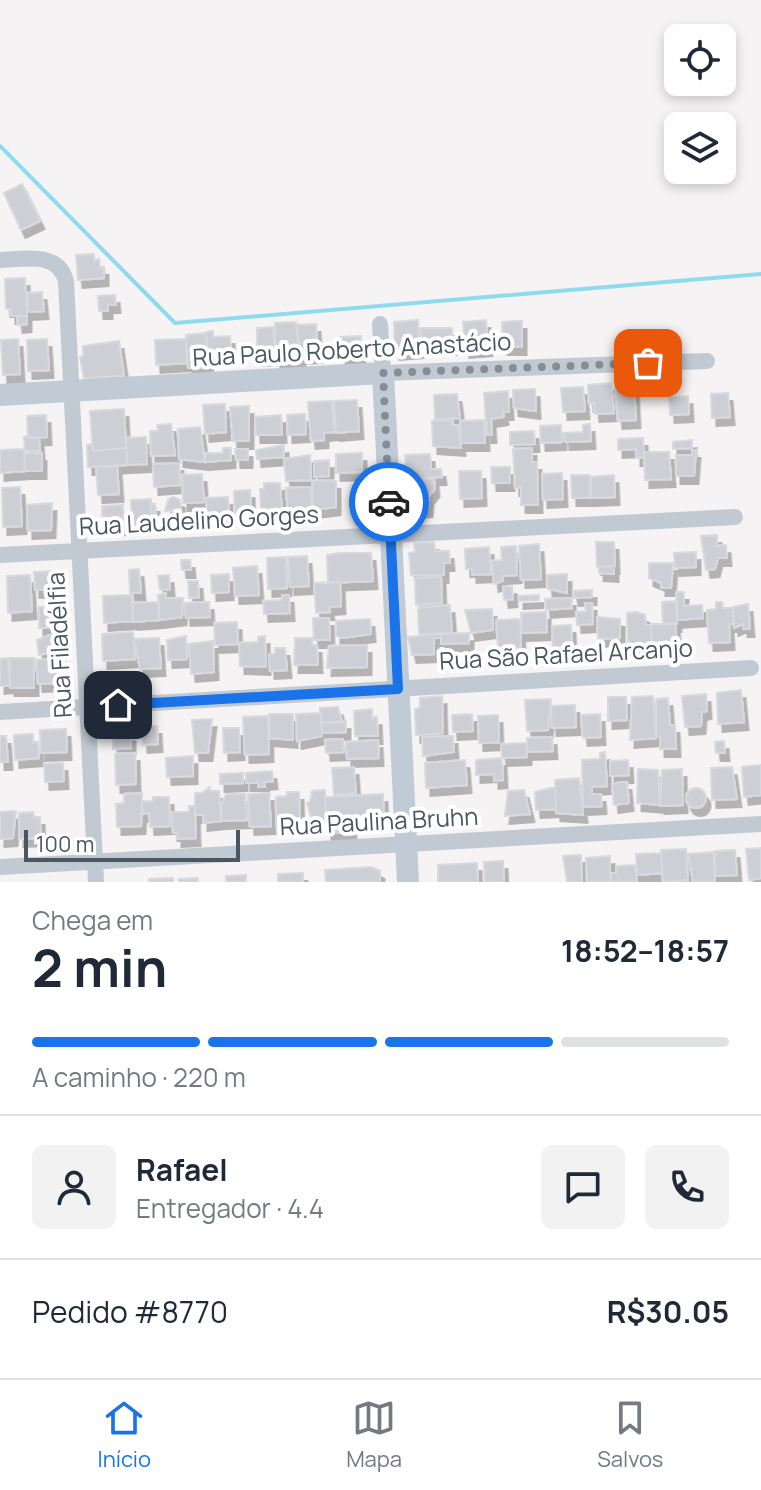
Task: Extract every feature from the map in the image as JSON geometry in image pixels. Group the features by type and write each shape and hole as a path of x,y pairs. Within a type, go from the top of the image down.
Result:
{"street":[{"name":"Rua Filadélfia","path":"0,260 39,259 57,265 66,281 96,882"},
{"path":"380,324 408,882"},
{"name":"Rua Paulo Roberto Anastácio","path":"0,395 383,373 707,361"},
{"name":"Rua Laudelino Gorges","path":"0,555 735,517"},
{"name":"Rua São Rafael Arcanjo","path":"0,712 751,668"},
{"name":"Rua Paulina Bruhn","path":"0,867 761,824"}],"building":[{"path":"22,184 40,221 21,230 4,193"},
{"path":"94,254 94,261 99,259 100,267 104,267 104,278 78,280 76,255"},
{"path":"25,278 27,316 11,316 11,309 6,309 5,279"},
{"path":"42,292 44,311 28,312 27,293"},
{"path":"115,295 116,305 108,305 108,311 99,311 98,296"},
{"path":"17,316 27,316 27,324 18,325"},
{"path":"418,320 419,350 395,352 394,322"},
{"path":"486,320 488,348 465,350 463,322"},
{"path":"522,321 522,347 503,347 502,322"},
{"path":"296,322 301,359 276,360 275,323"},
{"path":"316,324 318,355 300,356 296,325"},
{"path":"273,327 275,357 257,358 257,328"},
{"path":"421,328 452,328 452,347 421,347"},
{"path":"213,331 213,337 230,336 231,358 207,359 206,332"},
{"path":"206,333 209,367 188,368 186,335"},
{"path":"361,336 361,357 341,358 340,337"},
{"path":"18,339 20,374 3,375 1,340"},
{"path":"47,339 49,370 28,371 27,340"},
{"path":"186,339 187,363 156,365 155,340"},
{"path":"119,341 124,376 84,378 80,357 83,357 83,346"},
{"path":"611,383 614,413 595,414 594,403 589,404 588,385"},
{"path":"634,386 636,420 618,421 615,388"},
{"path":"583,387 585,411 563,412 561,388"},
{"path":"535,389 536,411 514,408 513,390"},
{"path":"508,391 509,412 503,412 504,417 491,419 492,435 487,435 484,393"},
{"path":"728,393 730,417 712,418 711,394"},
{"path":"457,394 460,418 435,419 434,395"},
{"path":"688,396 689,414 670,415 669,398"},
{"path":"357,400 359,431 336,433 334,401"},
{"path":"332,401 334,432 324,433 324,440 311,441 308,402"},
{"path":"225,404 226,432 205,434 203,405"},
{"path":"249,406 249,441 233,441 230,407"},
{"path":"124,409 126,448 93,451 90,411"},
{"path":"305,414 306,434 288,435 287,415"},
{"path":"46,415 47,437 28,438 27,416"},
{"path":"281,415 282,435 256,435 255,417"},
{"path":"453,420 452,425 458,425 461,448 433,446 432,421"},
{"path":"484,420 485,443 461,443 460,421"},
{"path":"171,424 175,455 151,456 150,431 158,431 157,425"},
{"path":"590,424 591,441 565,442 564,433 583,432 583,425"},
{"path":"561,425 562,442 541,443 540,426"},
{"path":"200,427 205,462 179,459 178,429"},
{"path":"534,431 535,444 510,445 510,432"},
{"path":"24,437 39,438 40,451 25,451"},
{"path":"146,437 147,464 127,465 126,438"},
{"path":"643,438 644,457 636,458 636,449 618,450 618,439"},
{"path":"692,440 692,448 673,449 673,442"},
{"path":"92,444 93,451 126,448 127,465 88,467 87,445"},
{"path":"284,445 284,457 257,459 256,450"},
{"path":"223,448 231,448 231,460 205,462 205,453 223,453"},
{"path":"532,448 532,462 537,462 538,505 521,505 521,487 515,488 513,449"},
{"path":"24,449 25,471 0,473 0,450"},
{"path":"235,449 248,449 248,460 236,460"},
{"path":"692,450 696,450 694,476 676,476 676,455 692,455"},
{"path":"644,452 669,452 671,479 645,480"},
{"path":"42,453 42,471 25,471 24,454"},
{"path":"362,453 362,472 336,473 336,454"},
{"path":"430,454 431,469 441,469 442,477 407,478 405,455"},
{"path":"310,455 311,480 286,481 284,459"},
{"path":"329,460 329,476 314,477 314,461"},
{"path":"179,463 180,485 154,487 153,464"},
{"path":"117,466 119,494 98,495 96,467"},
{"path":"491,467 510,467 510,483 492,483"},
{"path":"459,471 481,471 482,498 460,499"},
{"path":"562,473 563,499 543,500 542,474"},
{"path":"202,474 204,502 183,503 182,475"},
{"path":"571,475 590,475 590,498 572,498"},
{"path":"614,475 615,497 591,498 591,477"},
{"path":"434,479 435,489 429,496 428,509 416,510 415,504 406,503 406,481"},
{"path":"312,481 336,481 336,507 313,510"},
{"path":"264,483 280,483 282,512 261,513 260,489 264,489"},
{"path":"20,487 22,526 3,527 2,488"},
{"path":"311,487 312,512 288,514 286,488"},
{"path":"250,490 251,513 235,514 234,491"},
{"path":"173,497 180,500 181,509 165,511 168,500"},
{"path":"228,497 229,516 207,517 206,498"},
{"path":"151,499 152,525 132,526 131,500"},
{"path":"52,503 51,530 28,531 27,505"},
{"path":"151,504 155,504 156,524 152,524"},
{"path":"123,505 124,527 103,528 102,506"},
{"path":"717,535 717,546 726,545 727,558 718,558 715,569 706,570 701,536"},
{"path":"434,542 435,551 449,551 450,563 444,563 444,575 411,575 409,553 415,552 414,543"},
{"path":"596,542 614,542 615,566 597,567"},
{"path":"539,544 541,579 521,580 519,546"},
{"path":"516,546 517,575 502,576 503,581 494,584 492,561 502,560 501,547"},
{"path":"489,547 491,574 472,575 472,569 466,569 465,549"},
{"path":"696,552 696,567 675,568 674,553"},
{"path":"371,553 373,581 328,583 327,555"},
{"path":"307,556 309,586 290,587 288,557"},
{"path":"286,557 287,588 268,589 267,558"},
{"path":"181,560 190,560 191,570 182,570"},
{"path":"649,563 673,563 671,588 661,588 661,583 649,578"},
{"path":"257,566 259,595 235,596 233,568"},
{"path":"614,566 614,574 599,573 599,567"},
{"path":"139,569 141,593 130,593 129,570"},
{"path":"57,571 57,589 35,590 34,572"},
{"path":"229,574 229,592 212,593 211,575"},
{"path":"567,574 567,593 548,589 547,575"},
{"path":"30,575 32,611 8,613 7,576"},
{"path":"169,575 170,589 160,590 158,576"},
{"path":"441,577 442,603 416,605 415,578"},
{"path":"188,581 198,581 199,597 189,598"},
{"path":"340,582 341,606 329,607 330,612 316,613 314,583"},
{"path":"512,586 513,599 504,600 503,587"},
{"path":"592,590 592,597 574,598 573,591"},
{"path":"676,592 684,592 684,606 702,605 703,618 677,620"},
{"path":"166,593 166,598 183,598 182,617 159,620 158,595"},
{"path":"132,595 133,621 104,623 103,596"},
{"path":"282,595 289,595 290,613 264,614 263,601 282,600"},
{"path":"539,595 539,600 519,601 519,596"},
{"path":"571,598 572,608 546,610 545,599"},
{"path":"677,601 677,624 663,624 662,602"},
{"path":"159,602 159,620 133,622 132,603"},
{"path":"209,602 210,617 186,618 185,603"},
{"path":"716,602 722,602 723,608 733,608 734,624 729,624 730,642 709,643 707,610 716,609"},
{"path":"585,603 592,603 593,624 577,625 576,612 586,611"},
{"path":"748,604 750,629 743,629 743,624 734,628 733,607"},
{"path":"450,605 452,633 419,634 418,608"},
{"path":"61,606 62,627 39,628 39,607"},
{"path":"492,609 493,630 471,633 465,610"},
{"path":"546,612 547,632 522,633 521,613"},
{"path":"627,613 645,615 646,625 651,625 652,647 628,650"},
{"path":"597,617 620,619 620,638 598,639"},
{"path":"313,618 329,618 330,640 314,640"},
{"path":"370,619 371,634 336,636 336,621"},
{"path":"520,619 521,648 498,649 496,620"},
{"path":"237,622 238,644 215,645 214,623"},
{"path":"675,623 677,646 652,647 651,624"},
{"path":"571,625 572,649 553,650 552,626"},
{"path":"58,632 60,650 39,655 37,640"},
{"path":"133,632 135,659 103,661 102,634"},
{"path":"469,633 469,643 441,644 441,634"},
{"path":"441,634 441,638 434,638 434,654 412,655 408,637"},
{"path":"186,636 187,659 168,660 167,640"},
{"path":"265,636 266,667 240,666 239,643 258,642 258,637"},
{"path":"159,638 161,668 140,669 134,639"},
{"path":"295,638 312,638 312,645 317,645 318,665 294,665"},
{"path":"213,641 214,672 191,674 189,644"},
{"path":"367,645 367,667 327,668 329,646"},
{"path":"275,648 285,648 287,670 270,671 269,654 275,654"},
{"path":"8,658 10,685 0,686 0,659"},
{"path":"10,658 34,658 34,688 10,688"},
{"path":"65,658 66,683 38,684 36,660"},
{"path":"741,690 744,722 718,724 717,693"},
{"path":"706,694 707,711 702,712 701,726 685,727 682,696"},
{"path":"442,696 443,733 416,735 415,709 420,708 420,698"},
{"path":"653,696 656,738 630,740 632,697"},
{"path":"608,697 626,697 627,720 608,721"},
{"path":"668,698 670,725 675,725 676,749 660,749 660,737 656,737 656,699"},
{"path":"551,699 548,730 527,731 525,700"},
{"path":"575,705 576,727 552,728 551,706"},
{"path":"338,707 342,722 321,723 320,708"},
{"path":"372,709 372,718 377,717 378,736 355,736 354,711"},
{"path":"321,713 322,736 297,741 296,714"},
{"path":"269,714 293,714 293,740 270,738"},
{"path":"472,714 473,731 453,732 452,715"},
{"path":"600,714 601,737 583,738 581,715"},
{"path":"498,715 499,742 479,743 478,716"},
{"path":"268,716 269,754 245,755 243,717"},
{"path":"212,719 208,753 195,753 192,720"},
{"path":"346,721 346,732 322,733 321,723"},
{"path":"142,726 157,726 158,744 143,745"},
{"path":"223,728 239,728 240,752 224,753"},
{"path":"66,729 67,752 41,753 40,730"},
{"path":"131,733 131,748 113,749 113,734"},
{"path":"33,734 33,743 38,742 39,758 15,760 14,735"},
{"path":"0,736 6,736 8,762 0,762"},
{"path":"453,736 454,752 423,756 422,737"},
{"path":"552,737 553,751 527,752 527,738"},
{"path":"343,739 344,752 326,753 325,740"},
{"path":"378,740 379,758 347,759 346,742"},
{"path":"724,741 725,753 716,753 715,742"},
{"path":"527,743 527,757 502,758 501,744"},
{"path":"605,752 607,786 592,787 592,794 601,794 602,806 583,807 582,760 600,759 600,753"},
{"path":"135,753 136,784 116,785 115,754"},
{"path":"193,756 193,776 167,777 166,758"},
{"path":"502,758 503,780 494,781 494,774 476,775 476,760"},
{"path":"465,760 467,785 426,788 425,763"},
{"path":"628,760 629,775 610,776 610,761"},
{"path":"63,763 64,781 45,782 44,764"},
{"path":"761,765 761,795 744,797 742,767"},
{"path":"354,767 356,793 334,795 332,768"},
{"path":"732,767 737,799 712,800 711,768"},
{"path":"638,769 658,770 660,805 637,803"},
{"path":"682,769 683,805 660,806 662,770"},
{"path":"272,771 273,781 264,782 265,787 258,787 258,783 246,783 246,773"},
{"path":"243,773 243,783 220,784 220,774"},
{"path":"579,778 583,815 556,813 555,780"},
{"path":"627,782 629,803 614,805 612,785"},
{"path":"210,787 210,791 219,791 221,821 203,823 203,815 195,815 195,793 202,793"},
{"path":"555,787 556,809 536,810 535,792"},
{"path":"696,788 703,791 706,798 703,805 696,808 689,805 686,798 689,791"},
{"path":"325,790 326,825 313,825 307,803 312,791"},
{"path":"524,790 530,814 505,816 508,791"},
{"path":"287,792 299,792 300,825 276,826 276,797 287,796"},
{"path":"142,793 141,826 117,827 116,804 124,803 124,794"},
{"path":"269,793 271,826 250,827 248,794"},
{"path":"226,794 245,794 247,820 222,821 221,806"},
{"path":"383,794 384,822 351,823 352,832 327,833 325,797"},
{"path":"153,797 169,797 170,826 150,827 149,813 143,814 142,802 153,801"},
{"path":"189,806 195,806 196,838 177,839 177,833 173,833 172,812 189,812"},
{"path":"16,811 13,838 0,839 0,812"},
{"path":"33,812 34,817 40,817 41,838 19,839 19,813"},
{"path":"761,848 761,878 749,880 746,849"},
{"path":"686,849 688,880 663,882 661,850"},
{"path":"735,850 737,875 715,876 715,851"},
{"path":"713,852 715,882 693,882 688,854"},
{"path":"661,853 662,873 637,875 636,854"},
{"path":"581,855 582,882 567,882 563,856"},
{"path":"610,856 610,882 587,882 586,858"},
{"path":"503,861 504,882 485,882 484,862"},
{"path":"477,863 478,882 438,882 438,865"},
{"path":"635,865 637,882 611,882 611,873 616,873 616,866"},
{"path":"371,867 380,871 380,882 326,882 325,870"},
{"path":"303,873 303,882 278,882 278,874"},
{"path":"246,875 246,882 226,882 226,876"},
{"path":"173,878 173,882 149,882 149,879"},
{"path":"198,878 198,882 179,882 179,879"}],"waterway":[{"path":"0,146 175,323 761,274"}],"way so far":[{"path":"389,502 383,373 648,363"}],"route":[{"path":"118,705 398,689 389,502"}]}
